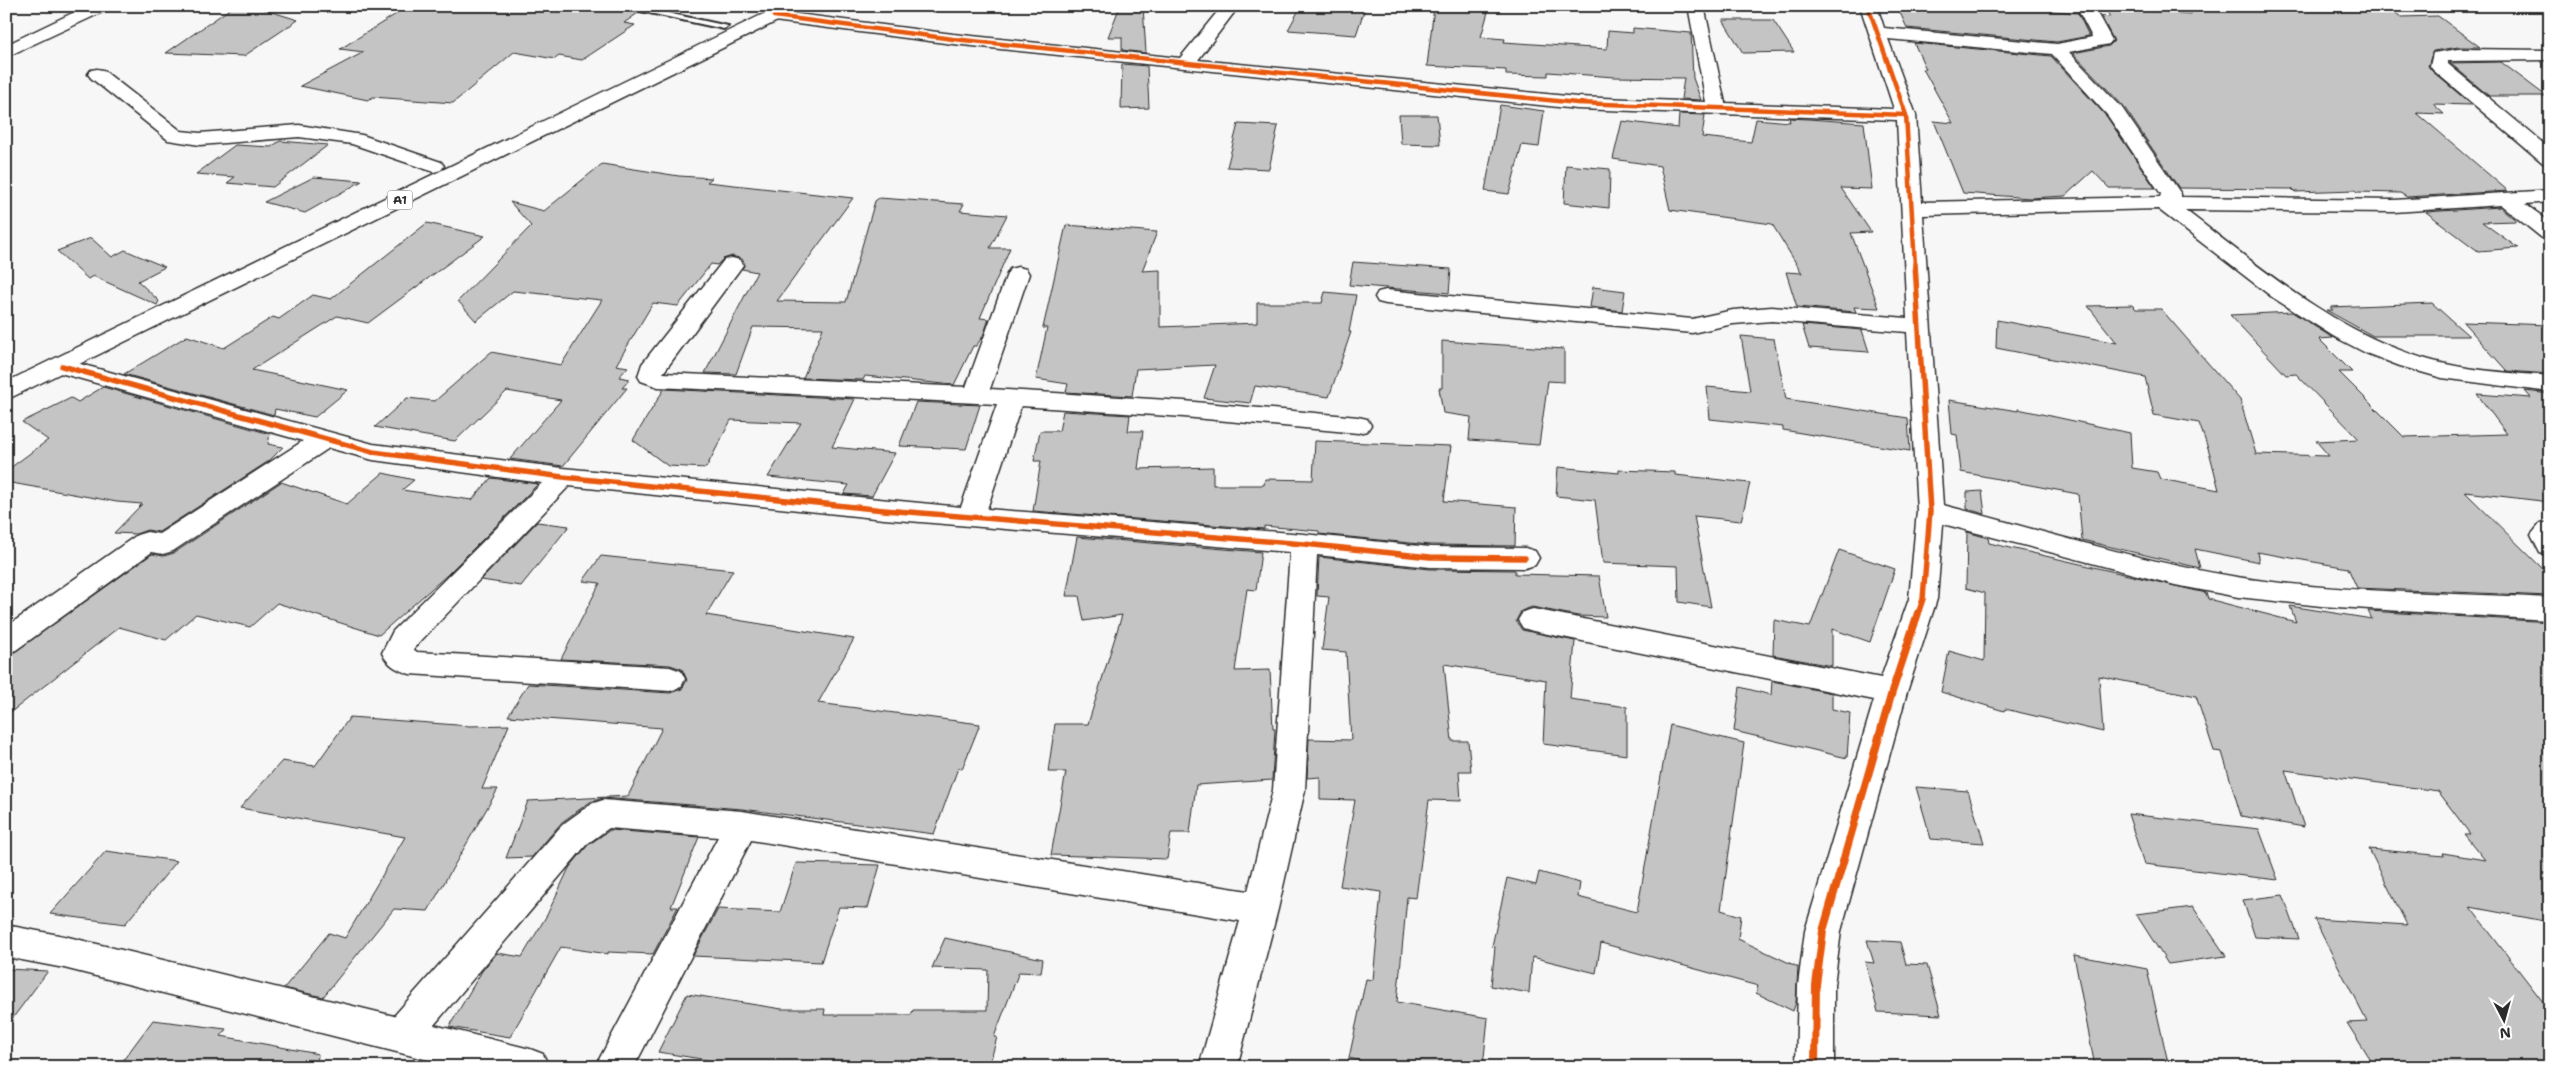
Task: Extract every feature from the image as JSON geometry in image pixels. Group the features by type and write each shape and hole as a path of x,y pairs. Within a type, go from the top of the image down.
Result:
{"main road":[{"path":"6,52 101,6"},
{"name":"A1","path":"6,371 724,26 769,11 794,6"},
{"path":"1185,64 1231,6"},
{"path":"1696,6 1716,108"},
{"path":"1815,1067 1816,985 1823,931 1892,692 1923,599 1930,511 1906,114 1868,6"},
{"path":"1878,33 2057,49 2103,40 2084,6"},
{"path":"769,11 953,39 1577,103 1906,114"},
{"name":"A1","path":"6,392 62,366 769,11"},
{"path":"2057,49 2114,112 2156,172 2171,194 2170,200 2163,204"},
{"path":"2550,55 2459,54 2439,57 2439,66 2550,159"},
{"path":"97,74 175,136 200,139 299,131 355,139 434,166"},
{"path":"1912,209 2163,204 2394,206 2550,196"},
{"path":"2506,199 2550,233"},
{"path":"2163,204 2284,296 2362,344 2409,362 2461,375 2550,384"},
{"path":"732,265 651,369 650,376 658,380 975,396 1201,411 1358,425"},
{"path":"975,396 1018,274"},
{"path":"1386,297 1692,326 1733,317 1772,314 1919,326"},
{"path":"62,366 323,440 373,452 563,477 971,517 1304,544 1430,557 1525,558"},
{"path":"971,517 1011,399"},
{"path":"6,642 147,542 163,544 323,440"},
{"path":"563,477 403,639 396,653 410,663 670,679"},
{"path":"1930,511 2175,575 2238,587 2321,596 2550,609"},
{"path":"2550,531 2545,535 2550,546"},
{"path":"1218,1067 1261,909 1289,790 1304,544"},
{"path":"1533,620 1892,692"},
{"path":"401,1036 574,834 603,814 742,825 1261,909"},
{"path":"614,1067 742,825"},
{"path":"6,941 64,952 530,1067"}],"lane":[{"path":"621,6 724,26"}],"building":[{"path":"234,6 253,6 298,20 244,56 166,53"},
{"path":"409,6 499,6 583,11 590,7 638,13 624,23 635,25 582,60 559,56 555,59 514,52 453,103 373,97 368,100 300,86 364,52 340,49"},
{"path":"1120,6 1143,6 1146,53 1122,50 1122,37 1108,37"},
{"path":"1301,6 1365,8 1356,35 1288,30"},
{"path":"1897,6 2005,6 2078,13 2089,36 2057,42 1907,28"},
{"path":"2282,6 2386,6 2401,17 2438,16 2480,47 2459,47 2433,51 2428,66 2472,105 2433,104 2444,114 2417,113 2508,191 2407,197 2400,193 2357,192 2355,190 2295,192 2292,189 2179,188 2124,107 2073,53 2109,46 2114,41 2101,16 2110,17 2105,8 2191,14 2185,7 2287,11"},
{"path":"1434,7 1488,12 1481,37 1505,39 1504,42 1607,49 1608,31 1633,33 1633,28 1691,33 1693,78 1701,100 1681,99 1684,78 1614,77 1548,72 1548,76 1506,75 1506,70 1427,66"},
{"path":"1723,20 1773,20 1794,52 1743,53"},
{"path":"1914,43 2051,56 2107,117 2155,188 2109,188 2093,171 2065,196 2030,198 1963,193 1934,121 1953,123 1923,69 1926,69"},
{"path":"2501,62 2546,96 2489,96 2450,63"},
{"path":"1122,64 1147,66 1149,108 1121,109"},
{"path":"1500,105 1544,111 1539,147 1522,145 1509,194 1485,191"},
{"path":"1679,114 1705,115 1702,137 1751,142 1756,119 1790,122 1789,118 1864,123 1872,189 1841,188 1871,232 1851,233 1879,308 1854,307 1856,312 1797,307 1786,272 1802,273 1772,224 1670,210 1660,166 1613,159 1622,121 1678,128"},
{"path":"1399,115 1437,115 1440,145 1401,144"},
{"path":"1238,124 1278,126 1269,169 1227,167"},
{"path":"280,141 328,145 273,187 227,183 235,177 196,174 235,145 271,147"},
{"path":"602,164 679,176 712,178 707,182 853,198 777,301 846,302 875,201 879,198 964,204 960,211 1007,215 990,248 1010,248 980,318 989,319 983,336 976,346 973,346 954,385 865,376 863,380 803,378 823,328 753,327 736,374 705,373 757,272 742,269 745,264 742,259 732,256 723,259 717,265 711,264 678,306 653,303 616,365 628,367 619,377 630,379 622,388 627,388 563,466 510,459 561,400 507,391 455,441 375,427 407,398 435,401 491,352 561,365 602,300 513,291 476,321 458,301 531,226 510,202 544,211"},
{"path":"1566,165 1610,169 1609,208 1564,203"},
{"path":"314,177 362,181 305,213 264,202"},
{"path":"2500,207 2517,221 2482,222 2518,248 2478,251 2426,212"},
{"path":"427,223 485,236 368,323 337,316 252,370 348,390 315,417 275,409 274,415 124,374 187,336 224,348 273,317 279,319 313,295 331,299"},
{"path":"1066,225 1157,232 1142,271 1160,270 1160,327 1257,323 1257,303 1322,303 1325,292 1356,295 1349,332 1351,332 1329,397 1255,386 1250,403 1204,398 1215,365 1136,369 1132,396 1066,392 1068,384 1036,379 1047,328 1043,328"},
{"path":"91,238 112,257 125,250 165,267 138,281 159,301 157,305 93,276 88,279 57,251"},
{"path":"1353,262 1451,269 1449,293 1349,285"},
{"path":"1593,287 1625,291 1622,311 1590,307"},
{"path":"2432,303 2469,336 2373,336 2326,310 2333,310 2330,307"},
{"path":"2132,305 2136,309 2161,309 2240,400 2256,454 2329,456 2316,441 2359,439 2296,374 2286,375 2230,315 2292,312 2333,338 2319,339 2352,372 2339,372 2404,437 2507,434 2477,394 2531,398 2525,391 2550,394 2550,502 2465,492 2550,576 2550,596 2357,588 2348,568 2257,552 2259,562 2195,549 2200,568 2082,540 2078,494 1961,472 1957,435 1952,434 1949,400 2018,411 2018,409 2130,433 2132,468 2157,472 2160,479 2219,490 2209,451 2199,423 2154,415 2145,377 1996,348 1997,320 2117,343 2088,306"},
{"path":"2463,322 2550,325 2550,374 2507,371"},
{"path":"1802,325 1862,330 1869,352 1809,348"},
{"path":"1741,336 1774,339 1786,399 1908,418 1910,451 1783,430 1783,427 1710,419 1707,387 1750,391"},
{"path":"1442,341 1564,349 1564,382 1548,381 1539,445 1469,440 1471,417 1443,413 1439,388 1442,388"},
{"path":"103,387 270,434 268,444 283,447 269,461 159,532 147,530 136,534 114,533 142,504 117,502 6,482 6,471 48,440 22,422 71,398 78,402"},
{"path":"664,389 855,399 832,447 895,453 872,496 844,494 849,485 768,477 801,423 731,420 706,468 668,466 633,440"},
{"path":"916,402 980,405 966,449 899,446"},
{"path":"1063,411 1130,415 1128,431 1143,431 1138,469 1213,467 1213,485 1264,485 1265,479 1313,480 1315,441 1451,446 1444,501 1516,507 1515,546 1430,545 1319,534 1319,531 1264,526 1264,529 1033,511 1041,461 1034,461 1040,431 1059,431"},
{"path":"1558,467 1619,473 1619,470 1675,472 1675,475 1750,483 1741,521 1694,516 1711,607 1679,602 1678,566 1603,563 1595,500 1556,496"},
{"path":"383,473 414,480 402,490 472,500 491,478 538,484 447,575 379,635 277,603 250,627 196,614 166,640 119,627 6,716 6,658 152,554 164,556 174,553 281,482 347,504"},
{"path":"1982,491 1985,514 1967,509 1967,492"},
{"path":"537,522 569,526 521,586 481,580"},
{"path":"1967,532 1988,538 1989,543 2206,593 2208,599 2296,622 2290,606 2372,619 2368,611 2550,622 2550,922 2470,907 2550,1011 2550,1067 2375,1067 2347,1023 2367,1022 2314,919 2407,925 2369,849 2444,856 2443,853 2485,860 2464,834 2470,834 2438,791 2285,770 2304,827 2241,816 2222,752 2214,751 2196,696 2099,676 2103,732 2005,709 2004,711 1941,692 1949,651 1984,661 1985,593 1966,588"},
{"path":"1077,537 1261,552 1256,590 1247,589 1235,671 1270,670 1273,729 1275,729 1272,780 1196,785 1190,833 1171,833 1167,859 1051,855 1066,772 1048,772 1055,724 1088,724 1122,615 1084,621 1079,596 1066,596"},
{"path":"1839,550 1895,569 1870,642 1832,629 1832,666 1773,655 1774,620 1810,627"},
{"path":"601,556 733,570 706,615 854,639 818,703 980,724 962,769 958,768 934,834 742,809 603,798 590,802 562,822 532,857 506,858 528,801 628,796 662,728 508,716 528,684 670,693 682,689 687,680 682,669 670,665 561,659 600,583 583,581"},
{"path":"1319,557 1430,569 1515,570 1515,574 1599,576 1606,617 1578,616 1532,607 1521,611 1516,621 1522,630 1575,641 1570,699 1627,707 1627,755 1543,744 1546,680 1444,664 1452,741 1468,741 1471,771 1459,771 1461,801 1429,800 1416,898 1407,897 1397,1002 1488,1018 1483,1067 1386,1067 1349,1058 1366,979 1373,980 1381,892 1340,886 1355,800 1320,799 1320,777 1307,778 1309,739 1351,740 1346,652 1322,650 1329,597 1317,596"},
{"path":"1772,681 1832,693 1832,709 1850,713 1847,758 1734,731 1740,687 1771,695"},
{"path":"350,717 470,726 509,725 482,789 498,789 428,911 394,909 323,997 284,988 329,933 345,938 405,837 240,808 282,761 315,766"},
{"path":"1670,725 1744,743 1721,910 1741,916 1738,939 1798,967 1796,1002 1793,1011 1756,993 1758,986 1601,943 1596,973 1532,957 1529,993 1491,986 1495,947 1492,946 1507,878 1536,885 1539,872 1580,883 1578,897 1637,912"},
{"path":"1916,787 1968,791 1984,843 1931,839"},
{"path":"2128,814 2259,829 2278,880 2144,864"},
{"path":"610,830 699,837 671,907 678,907 653,954 608,952 608,954 561,947 510,1037 449,1027 482,971 497,953 522,957 547,915 569,868 588,845"},
{"path":"106,851 177,861 125,924 50,914"},
{"path":"796,863 880,865 868,908 839,907 821,962 693,956 718,909 780,912"},
{"path":"2283,895 2299,939 2255,937 2243,900"},
{"path":"2193,907 2226,956 2168,964 2136,914"},
{"path":"945,938 1043,959 1041,973 1019,972 994,1037 997,1037 989,1067 750,1067 658,1052 687,994 782,1009 825,1009 824,1015 911,1015 913,1010 987,1010 988,970 932,968"},
{"path":"1867,940 1900,942 1906,964 1927,965 1941,1015 1878,1012 1865,962 1874,963"},
{"path":"2074,955 2147,969 2169,1067 2095,1067"},
{"path":"6,969 48,971 6,1027"},
{"path":"153,1020 226,1029 221,1036 318,1054 317,1067 118,1067"}],"cycle path":[{"path":"1815,1067 1816,985 1823,931 1892,692 1923,599 1930,511 1906,115 1868,6"},
{"path":"774,16 953,39 1577,103 1906,115"},
{"path":"62,366 373,452 563,477 884,510 1304,544 1430,557 1525,558"}]}
